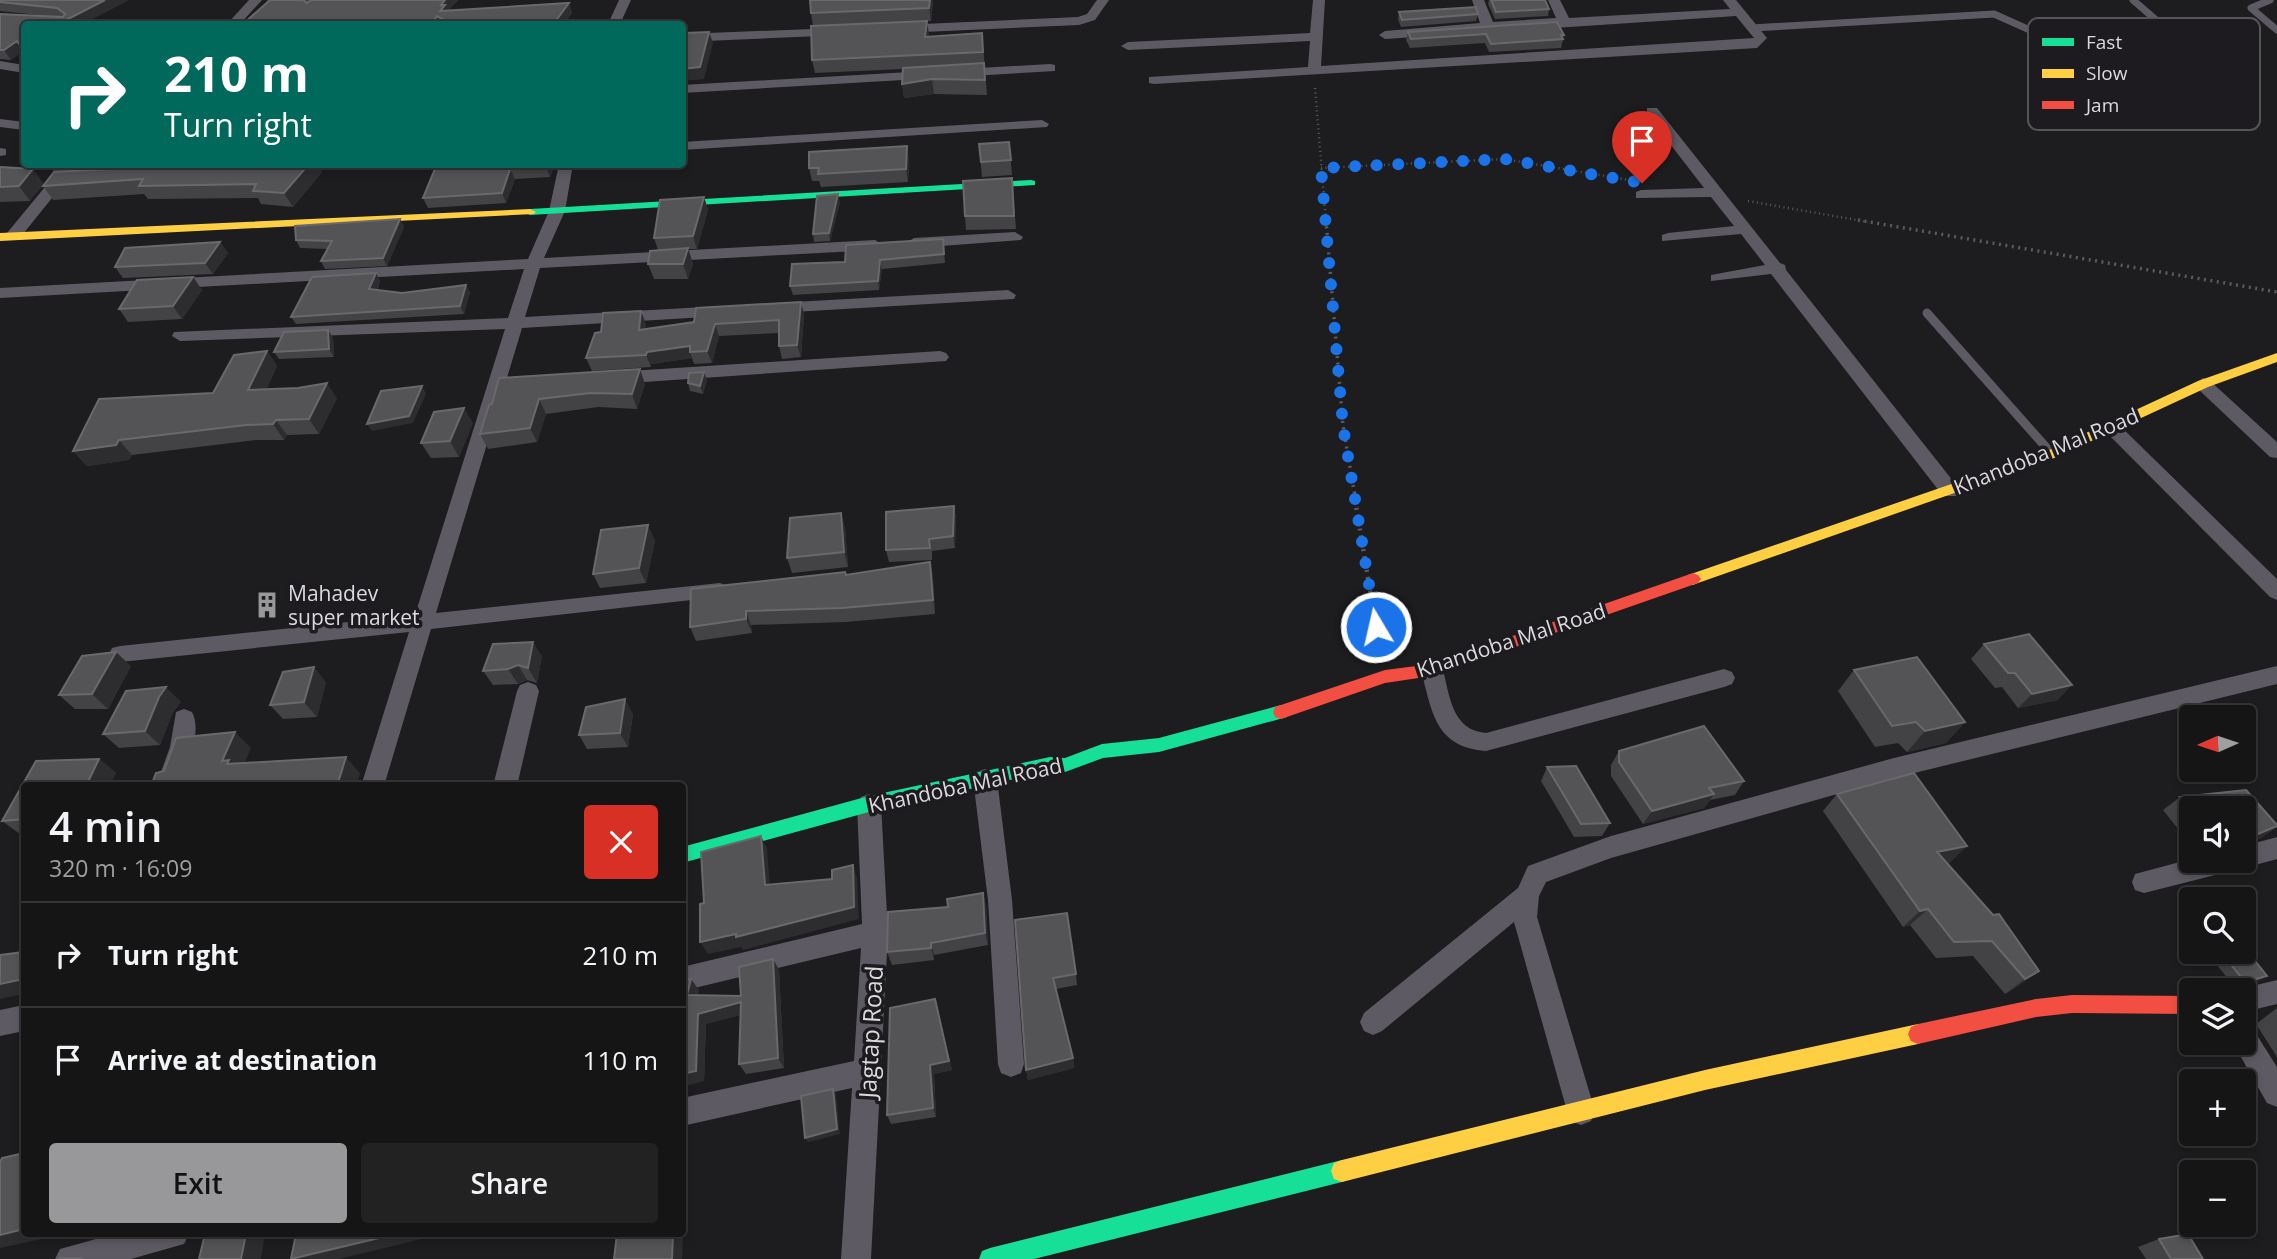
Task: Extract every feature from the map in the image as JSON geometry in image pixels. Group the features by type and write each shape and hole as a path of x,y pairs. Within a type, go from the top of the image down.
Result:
{"street":[{"path":"236,21 256,0"},
{"path":"615,21 625,0"},
{"path":"882,30 1079,22 1091,17 1103,0"},
{"path":"1314,72 1319,0"},
{"path":"1478,0 1488,26"},
{"path":"1554,0 1564,21"},
{"path":"1385,35 1474,46 1757,44 1760,38 1729,0"},
{"path":"1488,26 1739,12"},
{"path":"1154,80 1314,72 1474,46 1488,26"},
{"path":"686,38 856,31"},
{"path":"1128,46 1318,37"},
{"path":"0,65 21,68"},
{"path":"686,89 1050,68"},
{"path":"1652,111 1779,268 1950,491"},
{"path":"0,123 21,126"},
{"path":"686,146 1042,124"},
{"path":"373,782 423,624 505,385 533,266 557,211 565,168"},
{"path":"7,237 59,179 86,177"},
{"path":"7,237 557,211 1031,183"},
{"path":"1642,189 1717,192"},
{"path":"1668,238 1747,229"},
{"path":"0,293 533,266 1015,237"},
{"path":"1717,278 1779,268"},
{"path":"763,309 1008,295"},
{"path":"180,336 518,323 736,310"},
{"path":"595,379 940,357"},
{"name":"Khandoba Mal Road","path":"686,854 869,804 1050,764 1065,765 1102,751 1159,745 1265,717 1385,677 1432,670 2052,454 2203,384 2277,357"},
{"path":"2203,384 2277,453"},
{"path":"2110,426 2277,592"},
{"path":"120,654 737,589"},
{"path":"1432,670 1450,727 1459,739 1473,743 1486,743 1724,678"},
{"path":"1581,1111 1525,917 1527,896 1537,874 1611,847 1894,768 2277,675"},
{"path":"506,782 528,691"},
{"path":"168,782 181,747 184,718"},
{"path":"985,779 1000,900 1011,1064"},
{"name":"Jagtap Road","path":"856,1259 875,933 869,804"},
{"path":"2256,854 2277,848"},
{"path":"2144,882 2180,873"},
{"path":"1373,1022 1527,896"},
{"path":"686,978 875,933"},
{"path":"2256,997 2277,992"},
{"path":"990,1259 1705,1080 2036,1008 2072,1004 2179,1005"},
{"path":"0,1023 21,1019"},
{"path":"2254,1055 2277,1093"},
{"path":"686,1111 869,1071"},
{"path":"70,1259 162,1237"}],"lane":[{"path":"2133,0 2156,18"},
{"path":"2270,0 2251,8 2277,30"},
{"path":"1752,28 1994,15 2015,20 2028,29"},
{"path":"1927,313 2052,454"}],"path":[{"path":"1314,72 1343,426 1385,677"},
{"path":"1321,168 1504,159 1642,189"},
{"path":"1739,199 2277,292"}],"building":[{"path":"105,0 64,21 21,21 21,47 17,41 4,50 0,50 0,14 63,17 65,14 57,8 0,2"},
{"path":"270,0 303,0 307,3 311,0 445,0 440,11 569,3 556,21 446,21 437,16 434,21 246,21"},
{"path":"810,0 930,0 929,8 811,13"},
{"path":"1491,0 1545,0 1549,9 1496,12"},
{"path":"1476,7 1478,14 1402,20 1399,12"},
{"path":"927,21 925,37 982,33 983,52 812,60 811,26"},
{"path":"1557,22 1564,35 1561,35 1563,39 1491,44 1486,34 1411,39 1408,32"},
{"path":"709,32 700,67 686,69 686,33"},
{"path":"984,63 985,80 932,79 902,84 903,68"},
{"path":"1009,142 1011,160 981,162 979,144"},
{"path":"907,146 906,169 818,174 819,168 809,168 809,152"},
{"path":"0,167 33,169 19,186 0,187"},
{"path":"127,168 306,168 284,193 253,191 256,184 139,186 143,179 43,186 54,172"},
{"path":"435,168 528,168 510,169 502,193 423,198"},
{"path":"1012,178 1014,216 965,216 963,181"},
{"path":"838,194 829,233 813,234 817,196"},
{"path":"704,197 693,236 654,238 660,200"},
{"path":"400,219 383,258 321,261 332,241 296,240 295,226"},
{"path":"943,239 944,254 880,260 878,281 790,286 792,264 845,262 846,245"},
{"path":"220,242 205,263 115,267 125,248"},
{"path":"688,248 683,264 648,264 650,251"},
{"path":"376,273 369,289 402,293 466,285 460,306 291,317 312,277"},
{"path":"193,277 173,306 119,309 137,280"},
{"path":"801,302 797,345 779,346 779,320 715,324 707,351 690,352 690,346 647,352 646,355 586,358 595,333 601,332 603,313 641,311 639,330 694,322 696,308"},
{"path":"328,330 329,349 274,352 284,332"},
{"path":"267,351 248,390 298,388 327,383 309,419 276,420 273,424 119,440 116,445 73,451 99,399 213,393 234,355"},
{"path":"640,369 632,394 591,393 539,399 530,428 480,434 499,378"},
{"path":"704,372 700,386 688,383 689,373"},
{"path":"422,386 409,416 367,424 381,391"},
{"path":"464,408 450,441 421,443 434,412"},
{"path":"954,506 953,536 929,539 930,548 886,550 886,512"},
{"path":"841,513 844,552 787,558 790,518"},
{"path":"648,525 639,568 593,574 601,530"},
{"path":"930,562 933,600 842,608 746,611 746,619 690,627 691,589 845,572 846,575"},
{"path":"2029,634 2072,685 2032,694 2015,673 2008,673 1984,644"},
{"path":"533,642 528,668 518,665 508,669 483,671 493,644"},
{"path":"116,652 92,694 59,695 82,656"},
{"path":"1917,657 1965,722 1925,731 1916,722 1892,726 1854,670"},
{"path":"314,667 304,702 270,705 283,672"},
{"path":"166,687 145,731 103,734 126,691"},
{"path":"625,699 620,733 579,735 586,707"},
{"path":"1704,726 1744,781 1709,788 1714,794 1652,811 1619,762 1619,751"},
{"path":"235,732 222,761 229,760 227,764 346,757 338,782 153,782 156,773 164,771 176,738"},
{"path":"99,759 88,782 24,782 36,761"},
{"path":"1576,766 1610,823 1581,824 1547,767"},
{"path":"1914,773 1967,846 1937,852 1993,915 1999,914 2039,971 2025,979 1992,941 1954,942 1928,909 1920,911 1837,794"},
{"path":"21,787 21,819 2,821"},
{"path":"2246,790 2251,796 2189,796"},
{"path":"2256,801 2277,825 2256,835"},
{"path":"761,836 765,885 832,879 832,870 853,865 854,907 736,937 736,934 700,942 700,904 704,903 701,852"},
{"path":"983,893 985,933 931,943 931,948 887,952 888,912 948,907 947,899"},
{"path":"1067,913 1076,974 1053,978 1073,1058 1026,1070 1015,920"},
{"path":"21,952 21,980 0,984 0,955"},
{"path":"773,959 778,1058 739,1064 741,1002 698,1014 696,1071 686,1073 686,980 691,979 687,995 741,996 739,967"},
{"path":"2256,962 2267,976 2256,979 2242,978 2231,964"},
{"path":"935,999 949,1061 930,1065 933,1108 887,1115 890,1008"},
{"path":"833,1089 837,1129 805,1138 801,1096"},
{"path":"21,1154 21,1230 0,1235 0,1162 2,1158"},
{"path":"2179,1236 2190,1237 2203,1259 2171,1259 2159,1239"},
{"path":"204,1237 245,1237 241,1259 199,1259"},
{"path":"295,1237 383,1237 291,1259"},
{"path":"617,1237 673,1237 672,1259 614,1259"}],"traffic: fast":[{"path":"530,212 1031,183"},
{"path":"686,854 869,804 1050,764 1065,765 1102,751 1159,745 1281,712"},
{"path":"990,1259 1342,1171"}],"traffic: slow":[{"path":"0,237 530,212"},
{"path":"1693,579 2052,454 2203,384 2277,357"},
{"path":"1342,1171 1705,1080 1918,1034"}],"traffic: jam":[{"path":"1281,712 1385,677 1432,670 1693,579"},
{"path":"1918,1034 2036,1008 2072,1004 2179,1005"}],"place":[{"name":"Mahadev super market","path":"267,605"}],"route":[{"path":"1376,627 1343,426 1321,168 1504,159 1642,183"}]}
